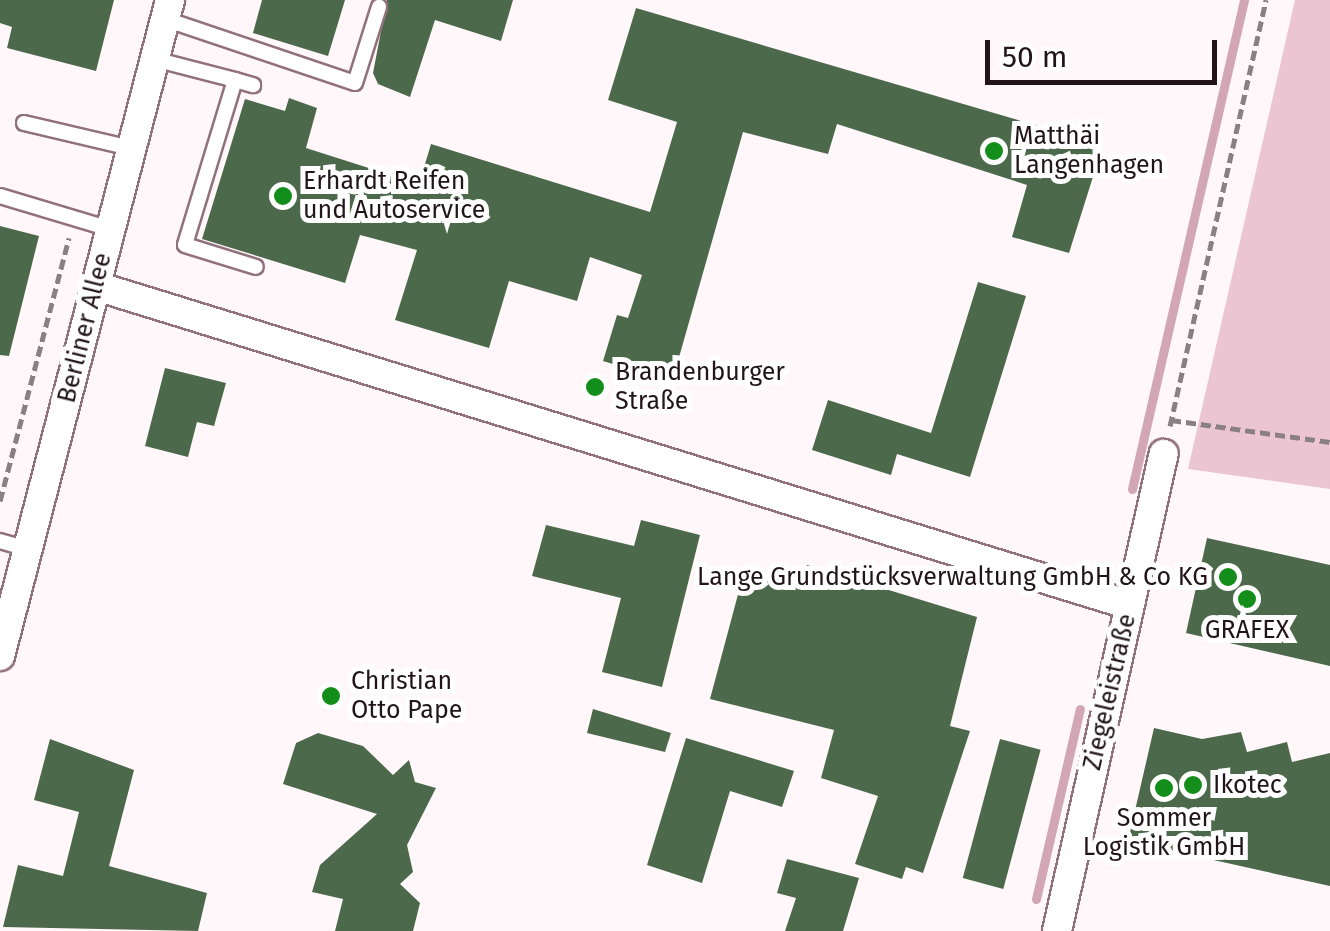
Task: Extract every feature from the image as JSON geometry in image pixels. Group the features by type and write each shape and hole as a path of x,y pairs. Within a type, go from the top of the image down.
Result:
{"street":[{"name":"Berliner Allee","path":"0,656 6,608 28,549 167,10"},
{"path":"96,286 1130,605"},
{"name":"Ziegeleistraße","path":"1057,931 1164,454"}],"lane":[{"path":"167,10 355,83 379,7"},
{"path":"154,59 253,86"},
{"path":"235,80 185,245 256,267"},
{"path":"24,123 131,148"},
{"path":"0,196 110,229"},
{"path":"0,541 28,549"}],"path":[{"path":"1164,454 1266,0"},
{"path":"0,501 74,220"},
{"path":"1171,420 1330,442"}],"shaded area":[{"path":"1295,0 1330,0 1330,489 1188,469"}],"building":[{"path":"0,0 114,0 96,71 7,48 12,27 0,23"},
{"path":"262,0 345,0 328,56 253,33"},
{"path":"387,0 513,0 501,41 435,20 410,97 378,84 373,73"},
{"path":"636,8 1103,145 1069,253 1012,237 1027,185 837,124 828,154 743,132 672,382 603,361 617,315 628,318 642,275 590,257 577,301 509,281 489,348 395,320 417,250 360,235 345,283 202,239 245,99 285,111 289,98 317,108 306,148 419,184 431,144 650,212 677,122 608,100"},
{"path":"0,226 39,236 9,356 0,355"},
{"path":"978,282 1026,296 970,477 897,454 891,475 812,450 828,400 931,433"},
{"path":"165,368 226,383 214,426 197,422 188,457 145,446"},
{"path":"641,520 700,535 662,687 602,672 621,598 532,576 546,525 634,546"},
{"path":"1207,538 1330,565 1330,666 1186,633"},
{"path":"807,565 977,617 950,726 970,731 923,873 906,867 902,879 855,864 878,796 821,778 834,730 710,699 744,572 801,587"},
{"path":"593,709 671,733 665,752 587,733"},
{"path":"1154,728 1202,739 1241,732 1247,752 1287,742 1292,762 1330,753 1330,886 1128,841"},
{"path":"318,733 363,746 393,775 409,760 415,782 436,788 407,845 413,872 400,884 420,903 413,931 335,931 343,899 312,892 320,865 377,814 283,784 296,743"},
{"path":"686,738 794,771 782,807 730,791 702,883 647,865"},
{"path":"50,739 134,770 109,866 207,893 198,931 3,927 18,865 63,876 79,812 34,800"},
{"path":"1000,739 1041,750 1003,889 963,878"},
{"path":"787,859 859,878 843,931 785,931 796,898 777,893"}],"waterway":[{"path":"1132,489 1244,0"},
{"path":"1036,899 1080,709"}],"place":[{"name":"Matthäi Langenhagen","path":"994,151"},
{"name":"Erhardt Reifen und Autoservice","path":"283,196"},
{"name":"Brandenburger Straße","path":"595,387"},
{"name":"Lange Grundstücksverwaltung GmbH & Co KG","path":"1228,577"},
{"name":"GRAFEX","path":"1247,599"},
{"name":"Christian Otto Pape","path":"331,696"},
{"name":"Ikotec","path":"1193,785"},
{"name":"Sommer Logistik GmbH","path":"1164,788"}]}
